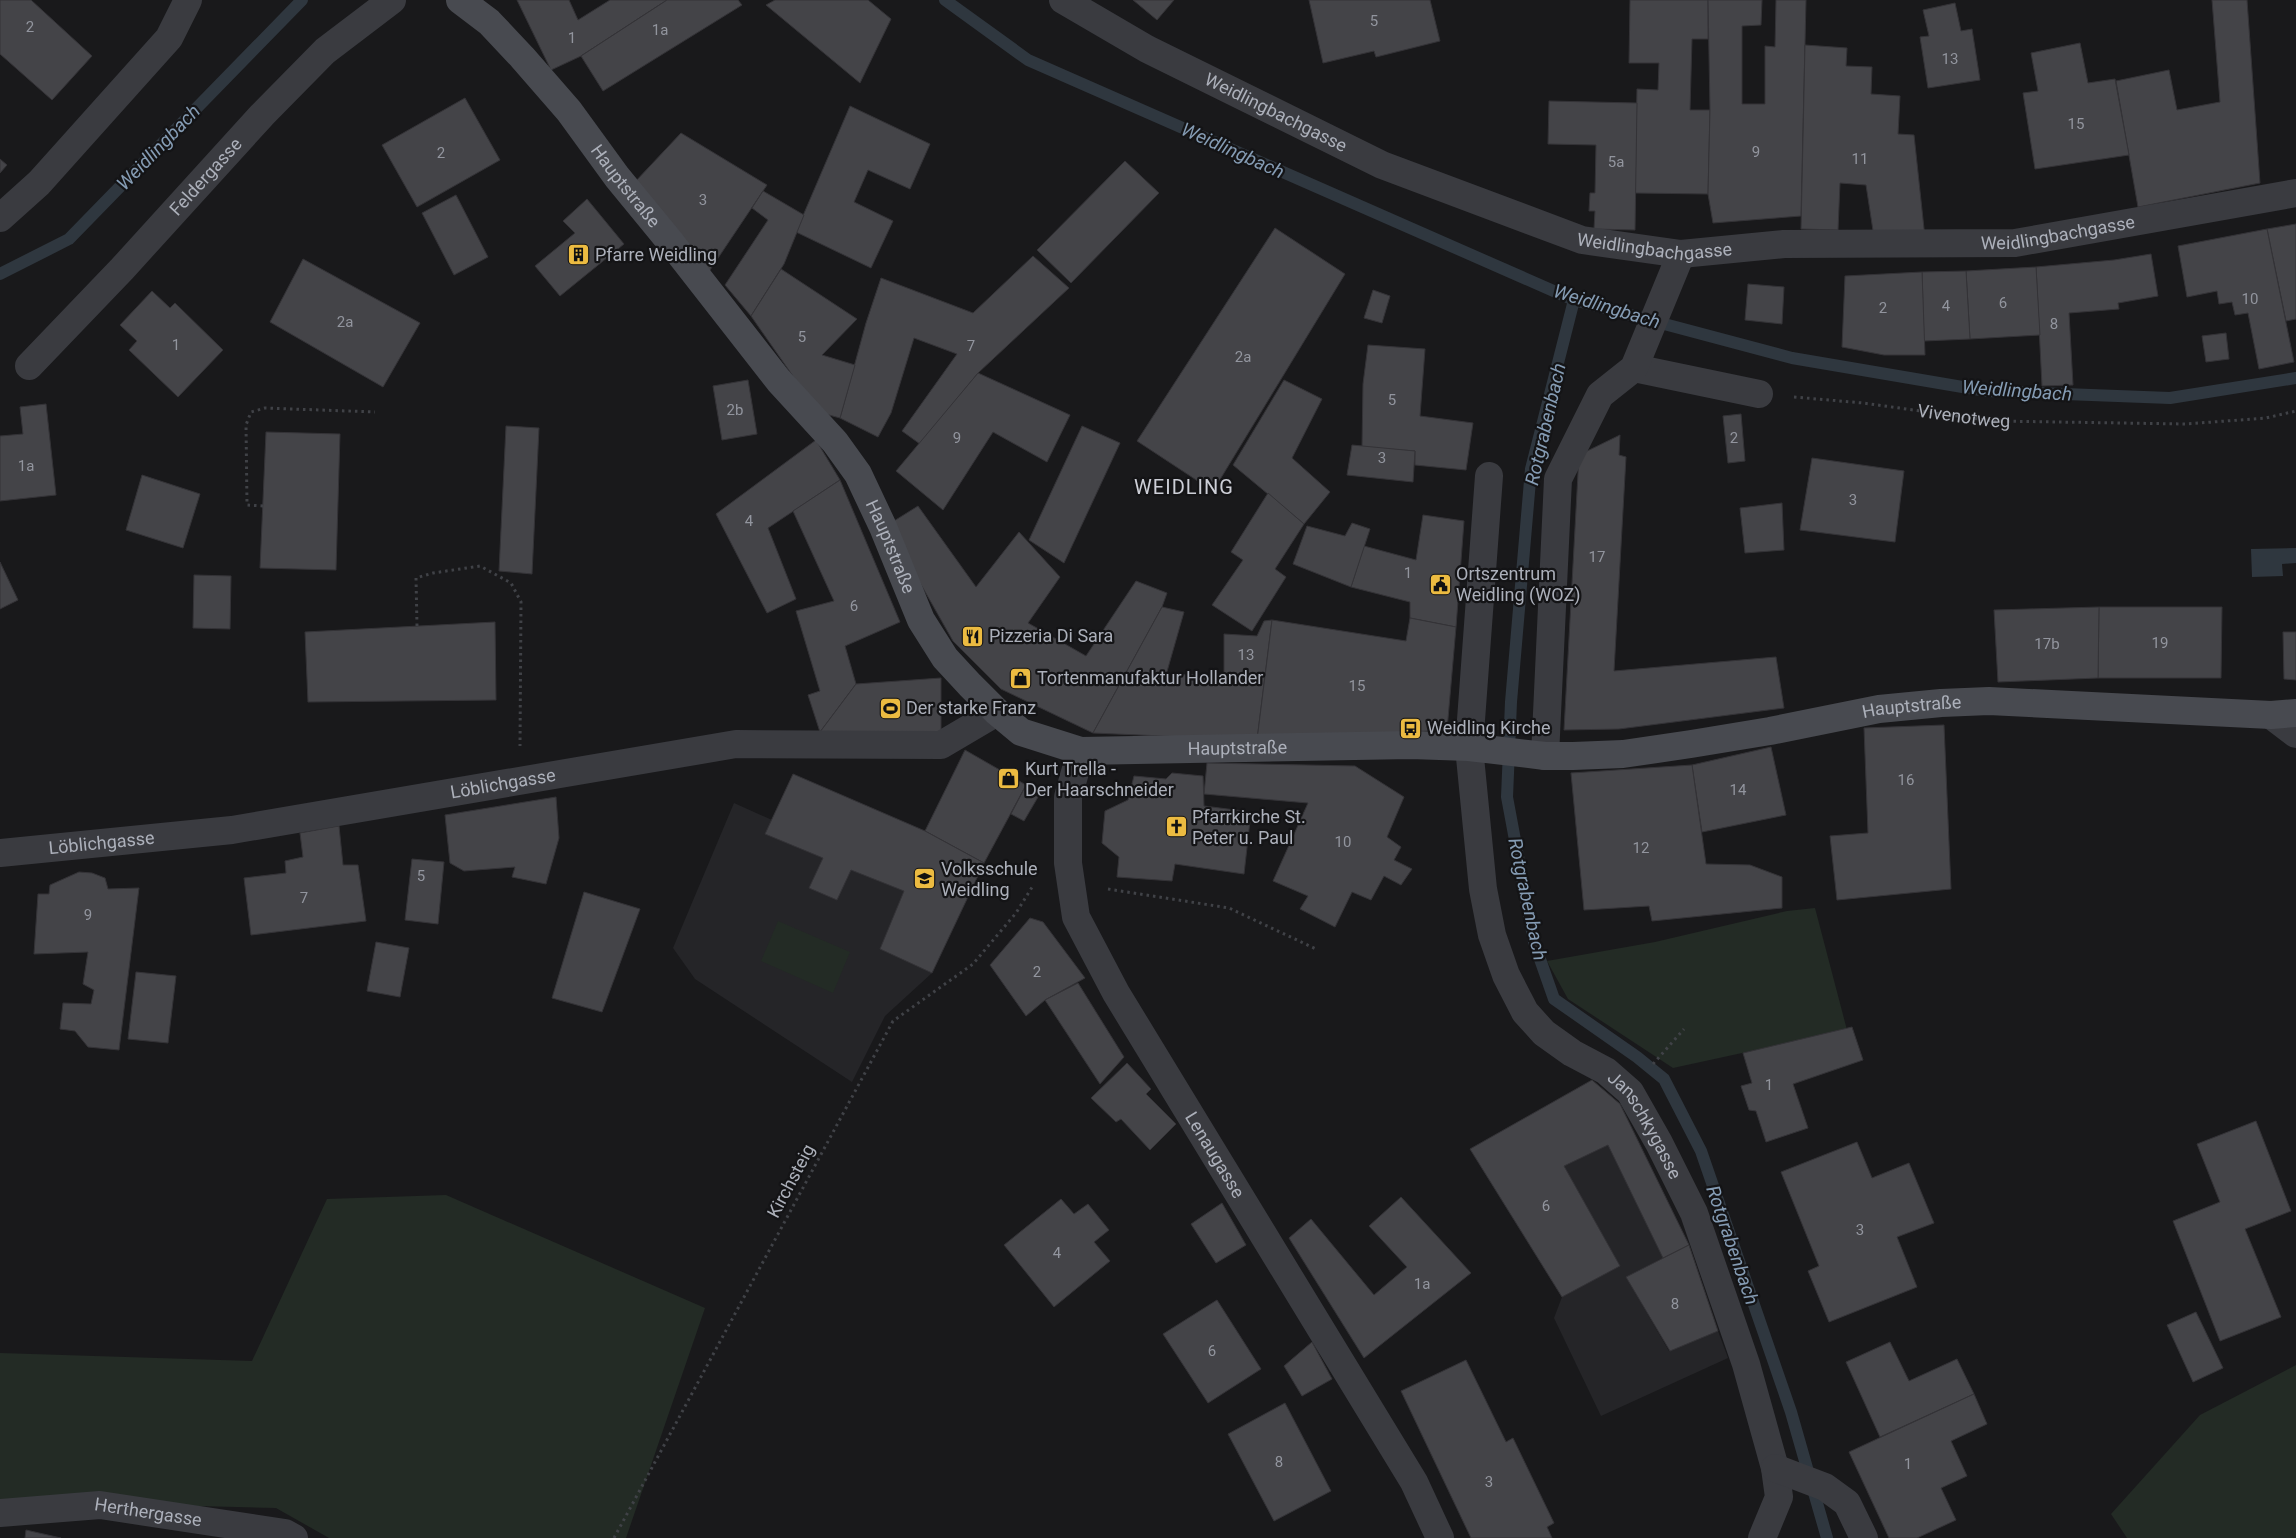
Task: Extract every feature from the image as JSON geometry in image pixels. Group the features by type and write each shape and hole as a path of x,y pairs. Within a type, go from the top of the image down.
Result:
{"main road":[{"name":"Hauptstraße","path":"460,0 489,22 563,105 617,177 780,381 836,442 858,474 883,527 921,620 945,658 997,712 1021,732 1081,751 1411,745 1478,748 1538,755 1623,754 1770,731 1879,709 1941,703 1989,702 2283,714"}],"street":[{"path":"0,218 39,183 169,38 188,0"},
{"name":"Feldergasse","path":"29,366 122,269 262,115 325,51 392,0"},
{"name":"Weidlingbachgasse","path":"1064,0 1147,49 1382,165 1582,240 1680,254 1784,244 2016,243 2296,193"},
{"path":"1538,755 1558,479 1600,395 1639,355 1680,254"},
{"path":"1639,355 1759,394"},
{"name":"Janschkygasse","path":"1489,476 1478,748 1483,889 1492,935 1506,975 1525,1012 1544,1033 1572,1053 1606,1072 1630,1092 1659,1143 1694,1213 1746,1364 1774,1468 1778,1497 1762,1538"},
{"name":"Löblichgasse","path":"0,853 232,830 736,744 942,745 997,712"},
{"path":"2283,714 2296,734"},
{"name":"Lenaugasse","path":"1081,751 1068,797 1068,864 1076,917 1116,993 1414,1482 1440,1538"},
{"path":"1774,1468 1825,1487 1847,1503 1864,1538"},
{"name":"Herthergasse","path":"0,1513 100,1505 285,1533 294,1538"}],"path":[{"name":"Vivenotweg","path":"1759,394 1863,403 1993,421 2186,424 2266,418 2296,412"},
{"path":"263,506 247,505 246,425 251,412 265,408 374,412"},
{"path":"417,626 416,578 433,573 480,566 511,583 521,602 520,753"},
{"name":"Kirchsteig","path":"614,1538 893,1021 973,964 1016,913 1035,882"},
{"path":"1104,887 1110,890 1229,908 1316,949"},
{"path":"1655,1062 1684,1029"}],"shaded area":[{"path":"2296,548 2296,563 2282,564 2283,576 2252,577 2251,549"},
{"path":"734,803 772,820 765,834 823,858 809,888 837,899 851,870 904,891 880,949 932,973 885,1016 852,1082 695,979 673,948"},
{"path":"1815,908 1847,1030 1673,1068 1568,999 1547,961 1655,942 1787,911"},
{"path":"778,921 850,952 833,993 761,961"},
{"path":"1608,1145 1663,1258 1626,1277 1669,1351 1718,1331 1728,1358 1601,1416 1554,1318 1562,1297 1620,1266 1564,1166"},
{"path":"446,1195 705,1308 626,1538 329,1538 276,1508 0,1501 0,1353 252,1361 327,1199"},
{"path":"2296,1365 2296,1538 2127,1538 2111,1514 2200,1415"}],"building":[{"path":"0,0 31,0 92,56 52,100 0,54"},
{"path":"517,0 569,0 578,20 610,0 667,0 581,56 551,70"},
{"path":"667,0 738,0 742,5 603,91 581,56"},
{"path":"775,0 868,0 891,19 860,83 766,5"},
{"path":"1133,0 1174,0 1157,20"},
{"path":"1309,0 1430,0 1440,41 1376,57 1374,51 1323,63"},
{"path":"1630,0 1708,0 1708,39 1692,39 1690,110 1710,110 1708,194 1635,193 1637,89 1658,90 1659,63 1629,63"},
{"path":"1708,0 1762,0 1761,25 1742,26 1742,104 1765,104 1765,46 1775,47 1776,0 1806,0 1801,216 1713,223 1708,194 1710,110"},
{"path":"2212,0 2247,0 2260,183 2138,207 2116,81 2169,70 2177,110 2220,102"},
{"path":"1955,3 1961,31 1972,29 1980,80 1928,88 1920,37 1929,36 1923,10"},
{"path":"2080,43 2088,83 2115,79 2129,155 2035,169 2023,93 2038,91 2031,53"},
{"path":"1805,45 1847,48 1846,66 1872,67 1871,94 1900,96 1898,134 1914,135 1925,238 1874,237 1866,185 1840,183 1838,230 1801,229"},
{"path":"465,98 500,160 417,207 382,145"},
{"path":"1549,101 1637,103 1635,230 1594,229 1595,211 1589,211 1590,193 1595,193 1596,145 1548,144"},
{"path":"850,106 930,144 910,189 868,170 854,202 893,221 871,268 796,232"},
{"path":"681,133 767,185 708,273 634,183"},
{"path":"0,159 7,165 0,173"},
{"path":"1125,161 1159,193 1071,283 1037,250"},
{"path":"763,191 804,215 784,264 751,316 725,285 768,220 752,208"},
{"path":"456,195 488,257 454,275 422,213"},
{"name":"Pfarre Weidling","path":"587,199 624,244 560,296 535,266 575,233 563,221"},
{"path":"2296,224 2296,319 2286,321 2267,229"},
{"path":"1275,228 1345,274 1213,491 1137,441"},
{"path":"2267,229 2294,362 2259,369 2248,313 2235,315 2232,302 2219,304 2217,291 2187,297 2178,246"},
{"path":"2151,254 2158,296 2118,303 2119,309 2069,313 2073,385 2042,386 2036,267 2114,260"},
{"path":"1033,256 1069,288 978,373 920,444 902,431 957,354 914,338 891,413 878,437 840,418 866,323 881,278 973,313"},
{"path":"303,259 420,323 383,387 270,322"},
{"path":"2036,267 2040,335 1970,339 1966,271"},
{"path":"781,269 857,319 822,355 855,365 840,418 818,412 751,316"},
{"path":"1966,271 1970,339 1924,341 1922,272"},
{"path":"1922,272 1925,355 1884,355 1842,347 1845,276"},
{"path":"1748,284 1784,287 1782,324 1745,320"},
{"path":"1373,290 1390,296 1382,323 1364,318"},
{"path":"152,291 170,308 175,303 223,350 178,397 129,350 137,341 120,325"},
{"path":"2226,333 2229,359 2206,362 2202,336"},
{"path":"1368,345 1425,349 1420,416 1473,423 1466,470 1415,465 1415,451 1362,447 1363,384"},
{"path":"978,373 1070,415 1047,462 993,432 943,510 896,471"},
{"path":"748,380 757,434 722,440 713,386"},
{"path":"1284,380 1322,399 1292,458 1330,492 1304,524 1233,465"},
{"path":"46,404 56,495 0,501 0,436 23,434 20,407"},
{"path":"1741,414 1745,461 1728,463 1723,416"},
{"path":"506,426 539,428 532,574 499,571"},
{"path":"1082,426 1120,443 1064,563 1029,540"},
{"path":"266,432 340,434 336,570 260,568"},
{"path":"1620,435 1619,455 1626,457 1614,671 1776,657 1784,708 1619,729 1564,730 1579,455"},
{"path":"816,440 840,480 768,528 796,599 767,613 716,514"},
{"path":"1352,445 1415,451 1413,482 1347,475"},
{"path":"1812,458 1904,471 1895,542 1800,530"},
{"path":"142,475 200,494 183,548 126,530"},
{"path":"840,480 900,622 845,646 856,684 820,732 808,695 820,691 796,611 834,601 793,511"},
{"path":"1268,493 1304,524 1275,569 1286,577 1252,631 1212,605 1243,560 1231,552"},
{"path":"1782,503 1784,550 1745,553 1740,508"},
{"path":"918,506 976,587 1019,532 1060,577 1028,623 1086,656 1136,581 1167,593 1162,607 1093,733 1001,689 953,641 919,581 894,521"},
{"path":"1423,515 1464,521 1456,627 1410,618 1410,602 1351,587 1364,546 1416,560"},
{"path":"1352,523 1370,529 1351,587 1293,564 1307,526 1345,536"},
{"path":"0,562 18,600 0,609"},
{"path":"194,575 231,576 230,629 193,628"},
{"path":"1162,607 1184,612 1166,675 1224,674 1224,634 1257,636 1264,621 1272,620 1257,740 1093,733"},
{"path":"2099,607 2222,607 2221,678 2098,678"},
{"path":"2099,607 2098,678 1998,682 1994,610"},
{"path":"1410,618 1456,627 1447,730 1257,740 1272,620 1406,641"},
{"path":"495,622 496,700 308,702 305,632"},
{"path":"2283,632 2296,632 2296,680 2284,679"},
{"name":"Der starke Franz","path":"941,678 941,732 820,732 856,684"},
{"path":"1944,725 1951,889 1837,900 1830,836 1868,833 1864,728"},
{"path":"1771,747 1786,815 1702,832 1692,765"},
{"path":"965,750 1026,785 984,863 925,831"},
{"path":"1207,763 1355,766 1404,797 1387,837 1401,847 1394,860 1412,869 1401,885 1384,876 1371,900 1352,892 1335,927 1300,909 1308,896 1273,881 1308,803 1204,794"},
{"path":"1692,765 1706,864 1750,865 1782,877 1782,908 1652,921 1649,906 1584,910 1571,773"},
{"name":"Pfarrkirche St. Peter u. Paul","path":"1172,773 1203,776 1204,806 1251,812 1244,874 1175,864 1172,881 1117,877 1119,857 1102,843 1105,811 1128,800 1134,776 1166,779"},
{"name":"Volksschule Weidling","path":"793,774 925,831 984,863 932,973 880,949 904,891 851,870 837,900 809,888 823,858 765,834"},
{"path":"1024,789 1038,797 1024,821 1011,814"},
{"path":"556,797 559,838 546,884 512,877 515,867 464,871 450,863 445,815"},
{"path":"339,826 343,865 358,865 366,921 251,935 244,878 286,873 285,861 303,857 300,833"},
{"path":"412,859 444,862 438,924 405,920"},
{"path":"79,872 92,873 105,878 108,889 139,888 119,1050 88,1047 75,1031 60,1029 63,1003 91,1004 94,990 83,984 88,952 34,954 38,894 49,894 50,885"},
{"path":"584,892 640,909 602,1012 552,998"},
{"path":"1030,918 1043,922 1085,978 1045,1000 1026,1016 990,965"},
{"path":"376,942 409,948 400,997 367,991"},
{"path":"136,972 176,976 168,1043 128,1039"},
{"path":"1078,983 1124,1057 1100,1084 1045,1000"},
{"path":"1852,1027 1863,1060 1793,1084 1808,1128 1766,1142 1756,1111 1749,1110 1741,1086 1752,1083 1743,1053"},
{"path":"1127,1063 1151,1089 1146,1094 1176,1124 1150,1150 1121,1119 1116,1122 1091,1098"},
{"path":"1592,1080 1620,1104 1689,1245 1663,1258 1608,1145 1564,1166 1620,1266 1562,1297 1470,1149"},
{"path":"2256,1121 2291,1211 2245,1229 2281,1317 2220,1341 2173,1221 2220,1202 2197,1144"},
{"path":"1857,1142 1872,1178 1909,1163 1934,1223 1897,1237 1917,1287 1829,1322 1808,1271 1819,1266 1781,1172"},
{"path":"1401,1197 1471,1273 1364,1358 1289,1238 1311,1219 1374,1295 1407,1267 1369,1226"},
{"path":"1061,1199 1074,1214 1088,1204 1109,1230 1094,1242 1110,1261 1054,1307 1004,1245"},
{"path":"1222,1203 1246,1245 1216,1263 1191,1224"},
{"path":"1689,1245 1718,1331 1670,1351 1626,1277"},
{"path":"1217,1300 1261,1369 1208,1403 1163,1334"},
{"path":"2196,1312 2223,1368 2193,1382 2167,1325"},
{"path":"1312,1342 1332,1379 1302,1396 1284,1366"},
{"path":"1890,1342 1909,1381 1957,1359 1974,1394 1880,1437 1846,1362"},
{"path":"1466,1360 1506,1442 1513,1438 1554,1523 1547,1527 1552,1538 1471,1538 1401,1391"},
{"path":"1974,1394 1987,1424 1951,1441 1967,1476 1941,1488 1956,1520 1917,1538 1889,1538 1849,1452"},
{"path":"1285,1403 1331,1491 1274,1521 1228,1434"},
{"path":"26,1530 61,1538 25,1538"}],"waterway":[{"name":"Weidlingbach","path":"0,274 69,239 302,0"},
{"name":"Weidlingbach","path":"945,0 1028,60 1574,300 1792,358 1986,391 2170,398 2296,378"},
{"name":"Rotgrabenbach","path":"1574,300 1531,469 1511,702 1507,797 1534,942 1554,999 1637,1057 1664,1079 1701,1151 1791,1412 1827,1538"}],"place":[{"name":"Pfarre Weidling","path":"579,255"},
{"name":"Ortszentrum Weidling (WOZ)","path":"1440,584"},
{"name":"Pizzeria Di Sara","path":"973,636"},
{"name":"Tortenmanufaktur Hollander","path":"1021,678"},
{"name":"Der starke Franz","path":"890,708"},
{"name":"Weidling Kirche","path":"1411,728"},
{"name":"Kurt Trella - Der Haarschneider","path":"1009,779"},
{"name":"Pfarrkirche St. Peter u. Paul","path":"1176,827"},
{"name":"Volksschule Weidling","path":"925,879"}],"district":[{"name":"WEIDLING","path":"1184,487"}]}
